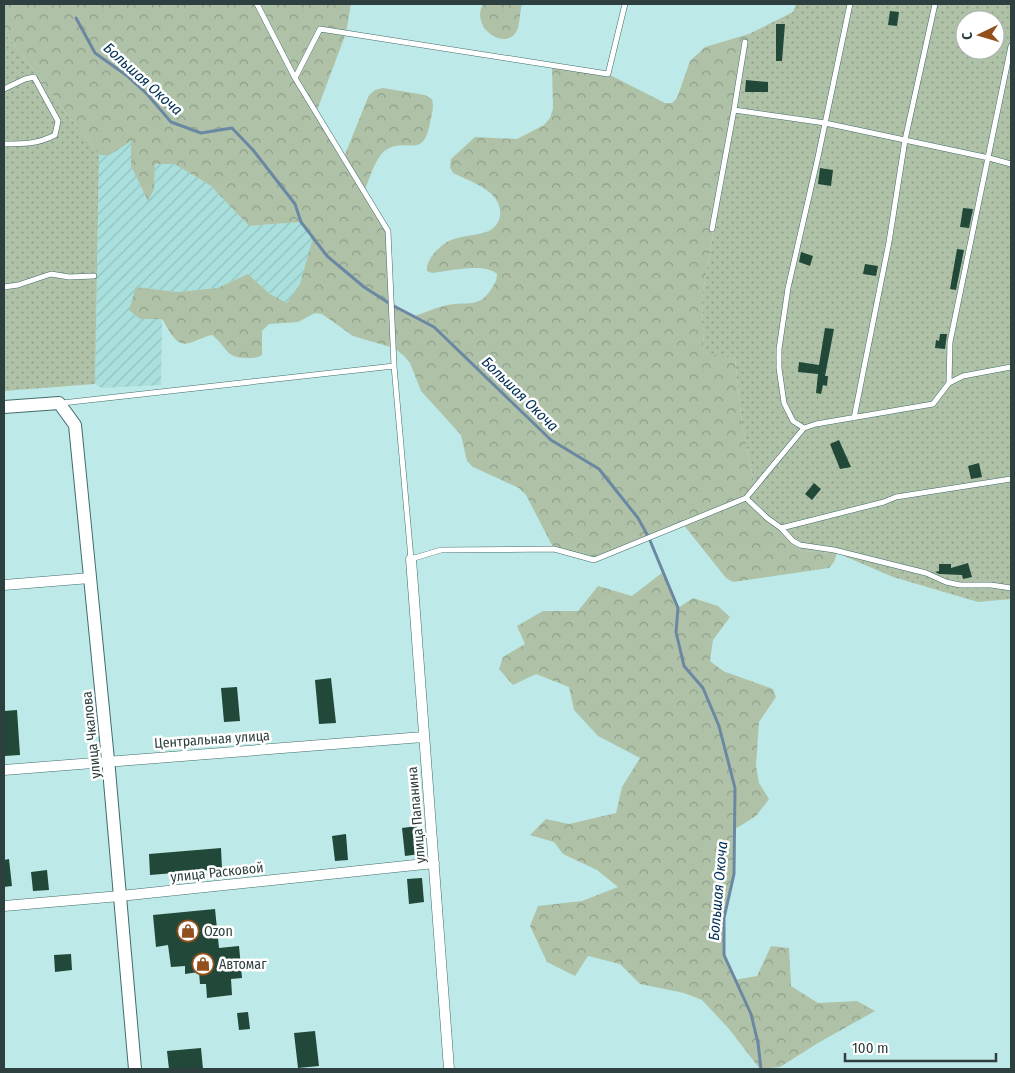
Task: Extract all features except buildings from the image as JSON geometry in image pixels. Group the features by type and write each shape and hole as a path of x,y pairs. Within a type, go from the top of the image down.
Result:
{"street":[{"path":"4,407 59,403"},
{"name":"улица Чкалова","path":"59,403 75,425 108,761 135,1069"},
{"name":"улица Папанина","path":"411,559 449,1069"},
{"path":"4,585 90,578"},
{"name":"Центральная улица","path":"4,770 423,737"},
{"name":"улица Расковой","path":"4,906 434,864"}],"lane":[{"path":"257,4 294,78 388,231 394,366 411,559 441,550 554,549 594,560 746,498 804,428 933,404 949,383 963,376 1011,367"},
{"path":"294,78 320,29 608,74 625,4"},
{"path":"804,428 793,421 784,403 779,368 779,349 788,288 850,4"},
{"path":"854,418 889,242 905,140 935,4"},
{"path":"712,230 745,42"},
{"path":"949,383 950,342 1011,46"},
{"path":"4,89 34,77 58,121 55,135 47,139 35,143 4,144"},
{"path":"734,110 825,123 1011,164"},
{"path":"4,287 18,285 51,274 69,277 94,276"},
{"path":"59,403 394,366"},
{"path":"781,528 884,502 896,497 1011,479"},
{"path":"746,498 793,541 800,545 834,550 926,573 946,582 960,585 991,585 1011,588"}],"shaded area":[{"path":"131,140 154,189 155,164 174,164 210,185 249,226 301,222 313,237 300,285 287,303 270,294 248,274 217,288 177,292 136,287 140,319 162,319 161,385 102,388 95,384 99,155 110,155"}],"green space":[{"path":"4,4 351,4 346,33 316,113 344,157 369,95 375,90 383,88 425,95 432,99 433,108 427,134 423,141 419,145 394,146 382,153 364,192 388,231 392,305 414,316 443,306 478,302 487,295 494,285 497,274 484,268 466,268 432,273 427,271 428,262 431,257 447,242 456,238 489,231 499,221 500,207 496,200 484,188 453,173 450,167 451,159 475,137 517,139 544,125 550,118 553,109 552,65 608,74 665,103 672,103 677,98 690,61 705,47 749,34 702,297 704,351 735,359 742,423 755,487 767,518 801,551 837,553 834,562 829,568 733,582 726,578 683,524 594,560 554,549 526,495 519,488 473,467 467,461 461,435 421,391 410,363 394,348 353,336 322,314 315,313 298,322 269,324 262,331 262,355 253,358 240,358 230,354 212,335 184,344 176,340 162,319 140,319 129,310 136,287 177,292 217,288 248,274 270,294 287,303 300,284 313,237 301,222 249,226 210,185 174,164 155,164 154,189 148,201 131,166 131,141 110,155 99,155 4,32"},
{"path":"483,4 522,4 518,28 513,35 507,39 499,38 492,35 486,29 481,22 480,13"},
{"path":"796,4 1011,4 1011,599 978,602 893,577 837,553 801,551 746,498 755,487 742,423 735,359 704,352 702,297 749,34 793,12"},
{"path":"4,32 99,155 95,384 4,391"},
{"path":"663,572 678,608 693,598 718,606 730,617 713,640 710,661 723,671 773,689 776,697 759,722 756,766 759,783 769,799 756,816 735,829 734,874 724,918 724,955 734,980 757,976 771,946 789,948 791,986 818,1003 857,1001 875,1011 780,1067 760,1069 729,1029 702,1000 684,993 640,984 620,964 588,956 575,976 547,962 530,926 538,906 582,901 618,887 597,870 563,854 554,842 530,835 546,819 569,824 616,813 622,787 640,758 598,736 574,710 569,687 536,674 513,685 499,669 503,657 525,644 517,626 543,611 578,611 598,586 632,596"}],"waterway":[{"name":"Большая Окоча","path":"76,18 95,53 126,75 147,94 171,122 201,133 232,128 253,150 295,204 301,222 327,256 364,287 392,305 434,327 551,440 599,469 638,518 649,538 678,608 676,632 684,666 703,688 719,726 735,788 734,874 724,918 724,955 751,1014 758,1043 761,1069"}],"place":[{"name":"Ozon","path":"188,931"},
{"name":"Автомаг","path":"203,964"}]}
